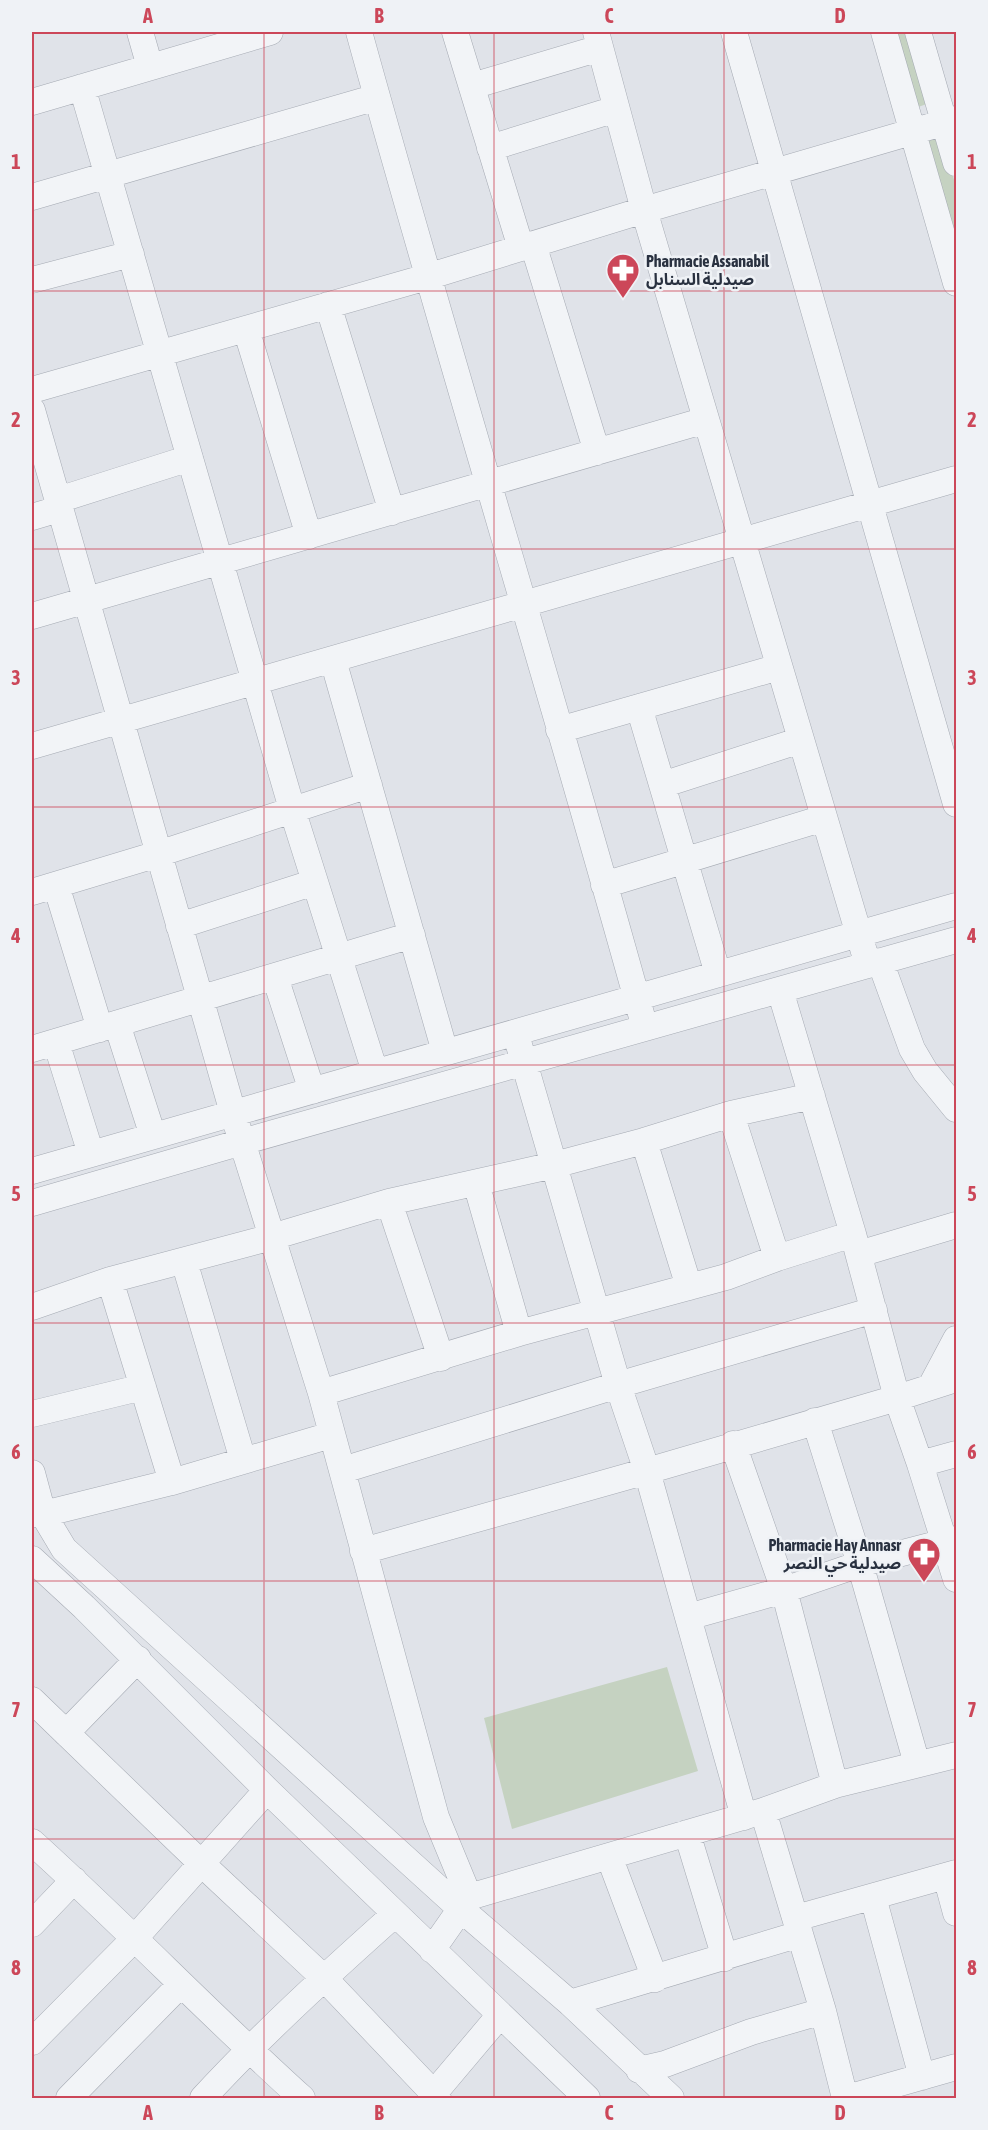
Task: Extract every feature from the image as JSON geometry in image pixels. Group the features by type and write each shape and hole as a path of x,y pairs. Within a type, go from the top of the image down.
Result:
{"street":[{"path":"140,32 150,67"},
{"path":"32,102 270,32"},
{"path":"359,32 427,277 490,484 645,1028"},
{"path":"455,32 490,148 527,246 597,452"},
{"path":"734,32 957,804"},
{"path":"884,32 957,283"},
{"path":"918,32 951,120 957,164"},
{"path":"472,86 598,40 644,210 859,934 912,1048 925,1071 957,1109"},
{"path":"82,87 292,810 375,1072"},
{"path":"32,197 377,97"},
{"path":"490,148 616,109"},
{"path":"32,390 427,277 644,210 951,120"},
{"path":"32,280 131,254"},
{"path":"328,305 392,512"},
{"path":"246,329 309,536"},
{"path":"32,616 706,420"},
{"path":"33,424 122,720 233,1113 321,1394 436,1817 465,1903"},
{"path":"32,517 58,504 190,458"},
{"path":"32,746 957,479"},
{"path":"333,660 445,1052"},
{"path":"560,730 779,667"},
{"path":"639,707 718,974"},
{"path":"662,785 801,740"},
{"path":"153,1136 108,1026 44,889 369,785"},
{"path":"604,885 824,818"},
{"path":"179,926 315,882"},
{"path":"32,1171 957,906"},
{"path":"32,1049 412,935"},
{"path":"32,1203 957,940"},
{"path":"275,977 312,1090"},
{"path":"780,990 856,1244 897,1398 950,1540 957,1579"},
{"path":"515,1032 618,1385 647,1471 688,1617 754,1814 798,1926 846,2098 957,2067"},
{"path":"56,1042 91,1154"},
{"path":"32,1307 110,1280 272,1237 389,1202 554,1164 644,1141 731,1114 812,1096"},
{"path":"731,1114 777,1258"},
{"path":"644,1141 689,1287"},
{"path":"476,1183 519,1333"},
{"path":"389,1202 441,1358"},
{"path":"321,1394 519,1333 726,1276 777,1258 957,1225"},
{"path":"184,1261 243,1460"},
{"path":"110,1280 172,1482"},
{"path":"343,1470 618,1385 874,1310"},
{"path":"931,1386 957,1339"},
{"path":"363,1551 647,1471 957,1379"},
{"path":"32,1414 143,1387"},
{"path":"815,1421 860,1564 917,1764"},
{"path":"37,1514 172,1482 331,1435"},
{"path":"733,1444 784,1590 835,1785"},
{"path":"920,1464 957,1454"},
{"path":"32,1473 37,1514 64,1549 465,1903 671,2098"},
{"path":"688,1617 784,1590 860,1564 950,1540"},
{"path":"32,1559 138,1659 267,1790 587,2098"},
{"path":"66,1733 138,1659"},
{"path":"32,1700 324,1978 434,2097 500,2015"},
{"path":"432,1950 465,1903 754,1814 835,1785 957,1755"},
{"path":"32,2042 134,1939 267,1790"},
{"path":"687,1833 725,1958"},
{"path":"32,1842 302,2098"},
{"path":"609,1857 654,1979"},
{"path":"570,2003 725,1958 873,1897 951,1875 957,1913"},
{"path":"32,1924 74,1880"},
{"path":"873,1897 922,2077"},
{"path":"203,2098 248,2049 395,1914"},
{"path":"69,2098 181,1984"},
{"path":"639,2070 665,2064 751,2032 823,2011"}],"green space":[{"path":"892,32 909,32 930,103 915,108"},
{"path":"940,130 956,187 956,258 921,135"},
{"path":"667,1667 698,1771 512,1829 484,1718"}],"place":[{"name":"Pharmacie Assanabil صيدلية السنابل","path":"623,299"},
{"name":"Pharmacie Hay Annasr صيدلية حي النصر","path":"924,1583"}]}
